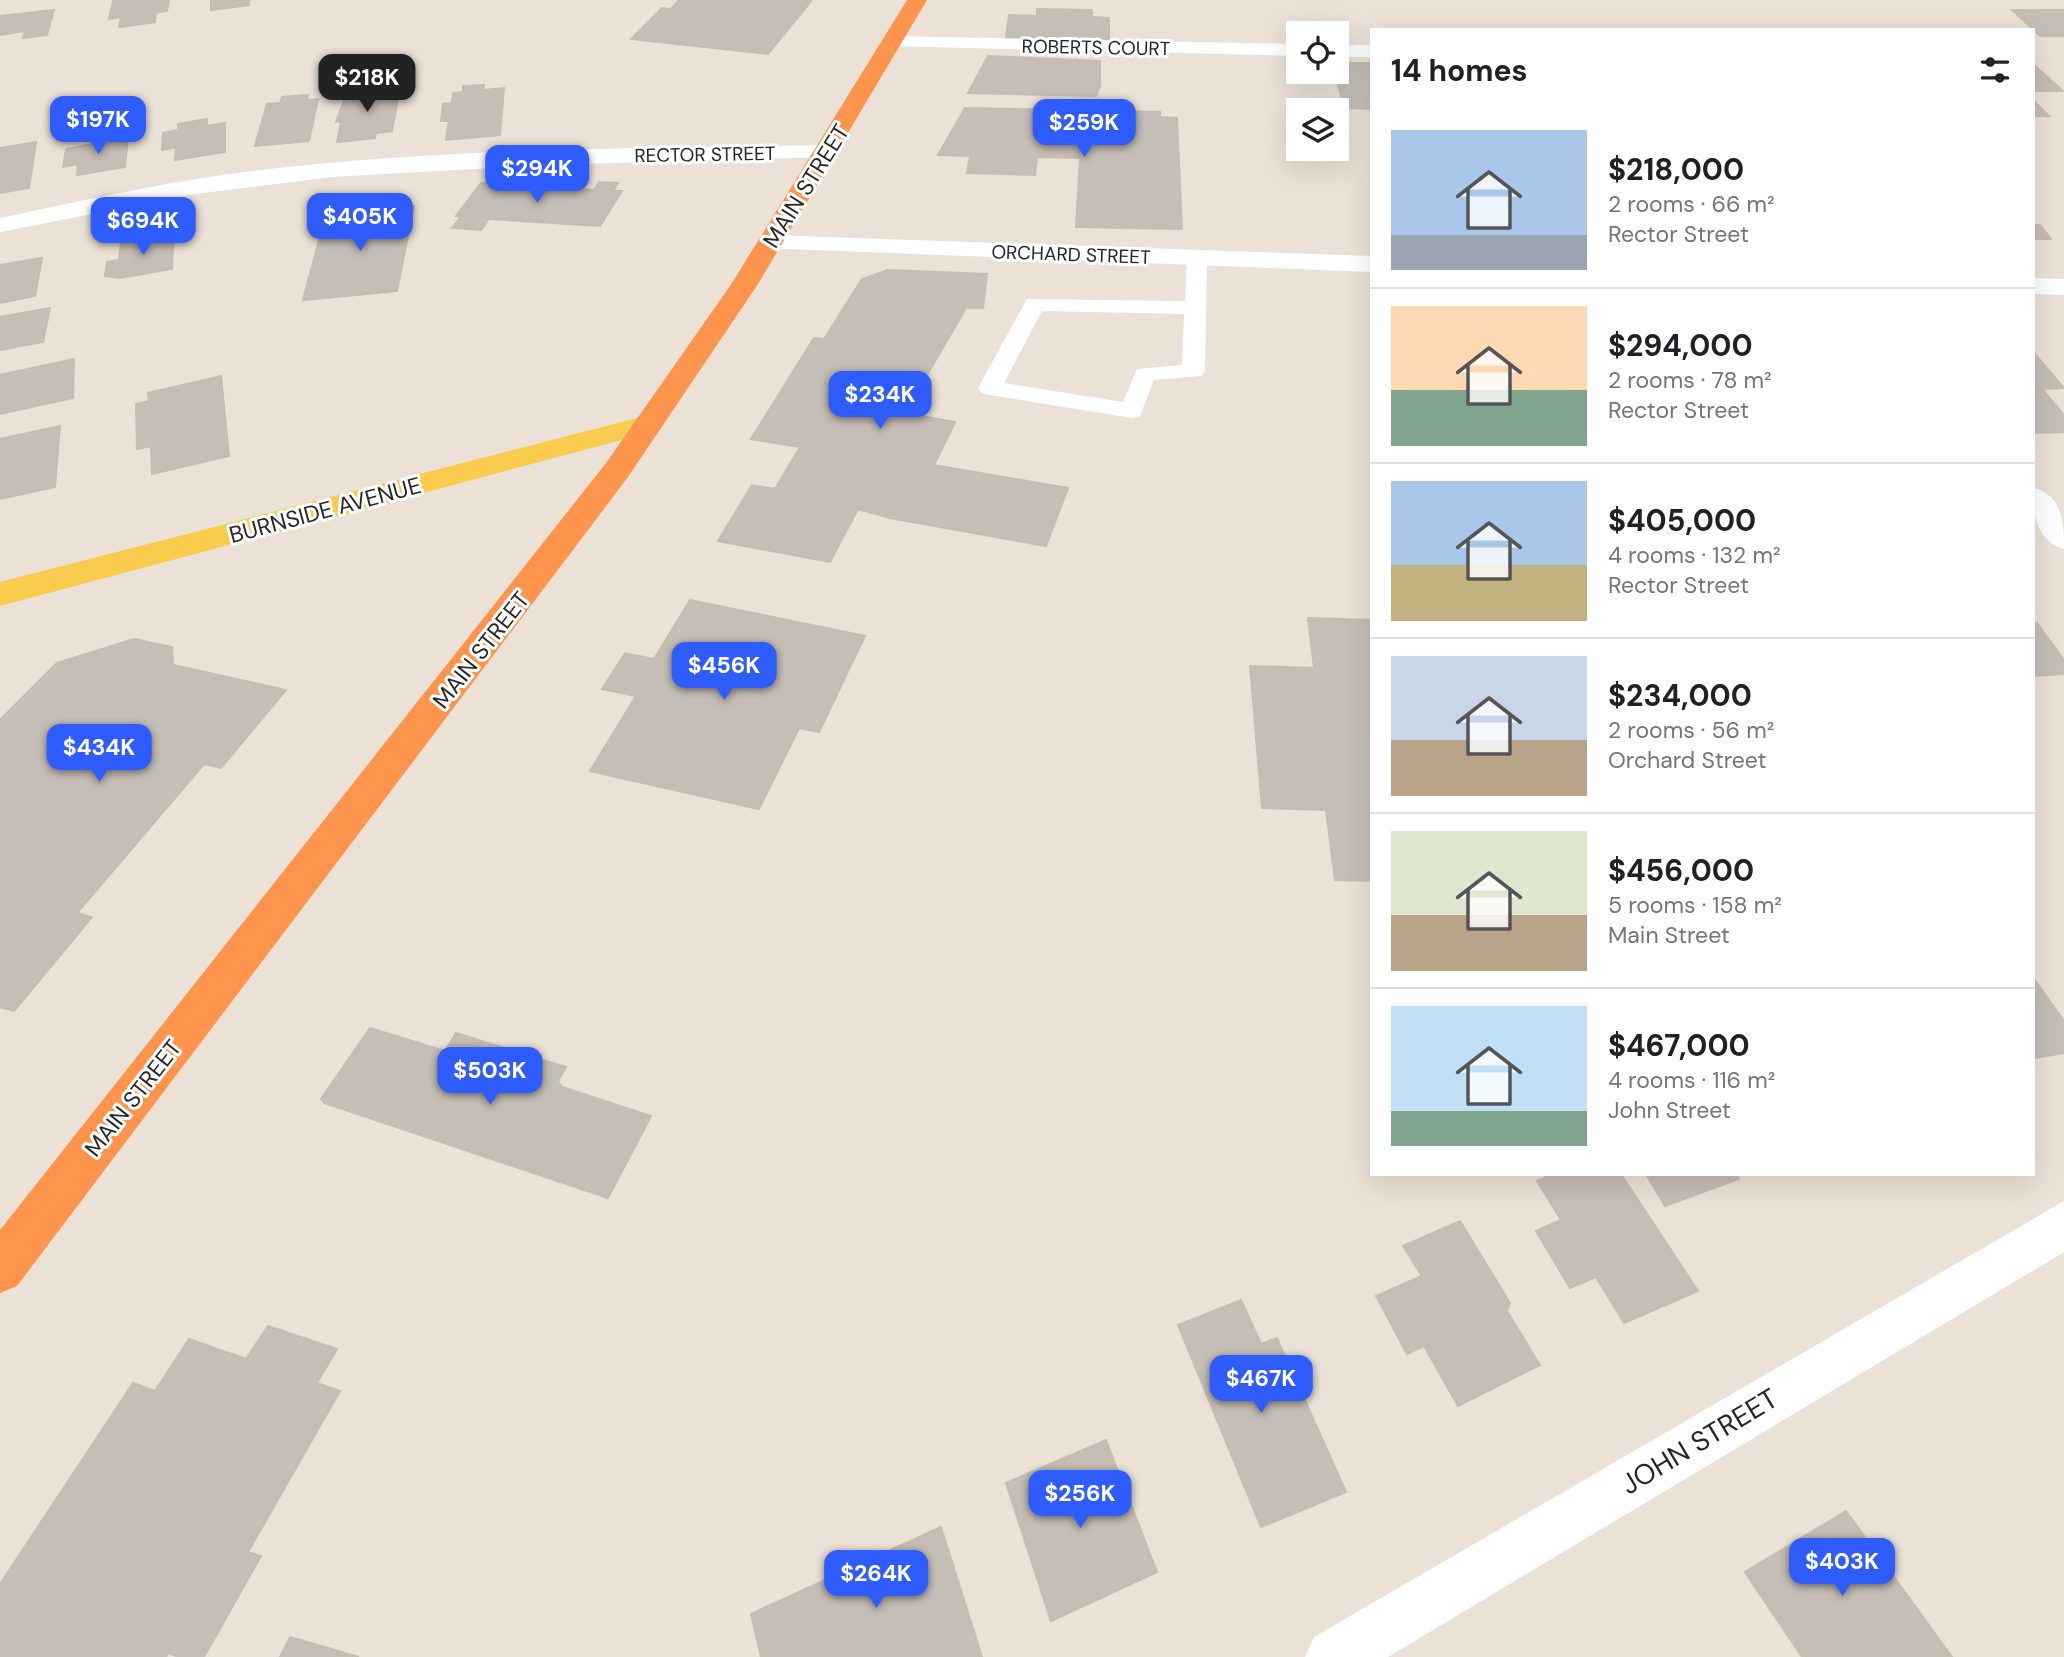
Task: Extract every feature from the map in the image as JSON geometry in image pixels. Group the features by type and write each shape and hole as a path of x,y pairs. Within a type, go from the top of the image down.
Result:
{"highway":[{"name":"MAIN STREET","path":"0,1269 558,551 649,424 771,243 918,0"}],"main road":[{"name":"BURNSIDE AVENUE","path":"0,594 649,424"}],"street":[{"name":"ROBERTS COURT","path":"893,42 1286,50"},
{"path":"1349,51 1370,51"},
{"name":"RECTOR STREET","path":"0,225 205,185 262,177 530,157 827,152"},
{"name":"ORCHARD STREET","path":"771,243 1370,264"},
{"path":"2035,286 2064,287"},
{"path":"2035,499 2064,538"},
{"name":"JOHN STREET","path":"1334,1657 2064,1225"}],"lane":[{"path":"1196,258 1196,308 1193,371 1145,374 1132,411 990,388 1035,304 1196,308"}],"building":[{"path":"169,0 167,11 156,13 155,22 119,27 121,17 109,19 113,1"},
{"path":"211,0 249,0 249,5 211,10"},
{"path":"679,0 812,0 768,54 631,39 662,8 671,9"},
{"path":"1037,9 1092,10 1092,17 1109,18 1109,40 1006,38 1009,15 1037,16"},
{"path":"54,10 47,35 23,38 25,31 0,35 0,16"},
{"path":"2012,10 2064,10 2064,36 2040,36 2035,28 2031,28"},
{"path":"988,56 1100,61 1100,86 1096,96 968,93"},
{"path":"1349,63 1370,63 1370,109 1349,108 1349,98 1342,98 1338,84 1349,84"},
{"path":"2035,66 2063,91 2035,91"},
{"path":"484,85 483,90 504,88 500,135 446,140 449,121 441,121 443,104 452,103 453,93 463,92 463,86"},
{"path":"385,87 384,91 400,89 392,131 376,133 375,138 337,142 341,121 336,122 346,95 354,95 355,90"},
{"path":"308,95 307,100 318,99 309,141 255,146 267,104 280,103 282,97"},
{"path":"2035,102 2049,116 2035,116"},
{"path":"965,108 1160,112 1160,117 1177,118 1182,229 1076,227 1080,158 1037,157 1035,175 967,173 970,156 938,155"},
{"path":"207,119 207,126 225,123 225,152 175,160 176,147 162,150 163,133 178,130 178,124"},
{"path":"128,137 125,167 77,175 78,164 63,167 66,149"},
{"path":"36,142 29,188 0,193 0,148"},
{"path":"599,182 618,183 613,191 622,191 600,226 489,219 481,230 452,228 461,217 456,216 481,183 594,190"},
{"path":"414,206 397,291 303,300 326,214"},
{"path":"2035,225 2040,225 2051,239 2035,239"},
{"path":"174,232 172,269 119,278 105,276 107,262 119,260 121,242"},
{"path":"42,258 35,296 0,303 0,265"},
{"path":"888,270 987,274 983,308 966,308 905,413 955,422 934,465 1068,488 1046,546 890,518 858,509 830,562 718,541 752,485 775,489 800,447 751,439 814,338 824,339 862,279"},
{"path":"50,308 43,342 0,350 0,317"},
{"path":"2035,354 2064,388 2042,389 2064,415 2064,432 2035,433"},
{"path":"74,359 73,398 0,414 0,375"},
{"path":"221,376 229,456 152,474 151,446 137,449 136,404 149,401 148,393"},
{"path":"60,426 55,487 0,499 0,439"},
{"path":"690,600 865,636 819,732 799,728 759,809 590,771 636,696 602,689 625,653 654,659"},
{"path":"1308,618 1370,620 1370,881 1335,880 1326,810 1262,808 1250,666 1314,668"},
{"path":"2035,623 2064,660 2064,674 2035,676"},
{"path":"134,639 172,647 173,665 286,690 221,768 204,764 77,913 92,917 14,1011 0,1007 0,720 57,663"},
{"path":"2035,980 2064,1021 2064,1053 2035,1058"},
{"path":"370,1028 445,1051 456,1033 566,1067 558,1081 562,1087 651,1116 608,1198 324,1103 321,1099"},
{"path":"1548,1176 1622,1176 1698,1291 1624,1323 1596,1277 1570,1288 1536,1231 1561,1220 1537,1181"},
{"path":"1647,1176 1737,1176 1739,1179 1665,1206"},
{"path":"1460,1221 1510,1303 1507,1311 1540,1365 1458,1406 1424,1346 1407,1354 1376,1296 1422,1276 1403,1246"},
{"path":"1241,1300 1261,1344 1277,1338 1346,1492 1261,1527 1178,1325"},
{"path":"268,1326 337,1349 317,1383 340,1391 248,1552 261,1556 204,1657 179,1657 168,1653 166,1657 0,1657 0,1584 133,1383 155,1391 189,1339 246,1359"},
{"path":"1106,1440 1157,1572 1051,1621 1006,1483"},
{"path":"1846,1511 1952,1657 1802,1657 1745,1572"},
{"path":"941,1527 982,1657 761,1657 751,1614"},
{"path":"290,1637 359,1657 280,1657"}]}
